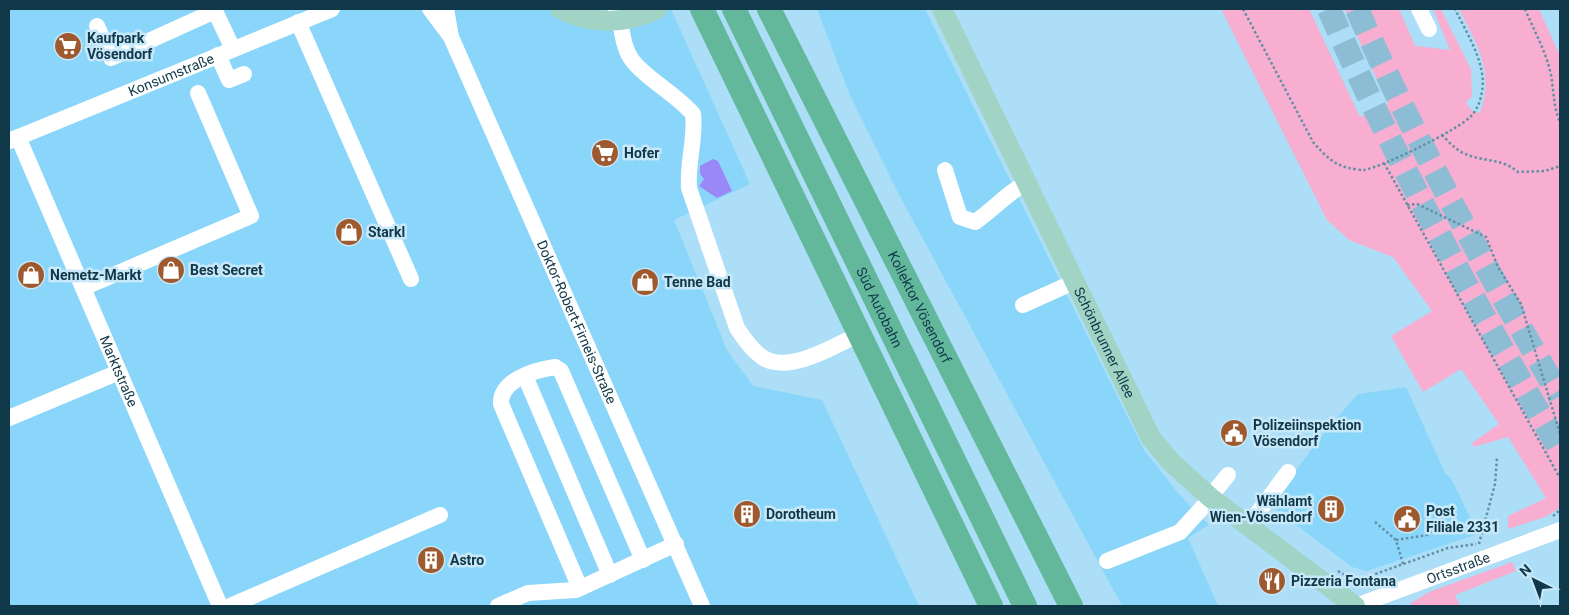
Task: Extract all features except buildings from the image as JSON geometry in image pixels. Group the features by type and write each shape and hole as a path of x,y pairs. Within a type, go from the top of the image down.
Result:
{"highway":[{"name":"Süd Autobahn","path":"702,9 987,601"},
{"name":"Süd Autobahn","path":"734,9 1024,606"},
{"name":"Kollektor Vösendorf","path":"769,9 1070,606"}],"main road":[{"path":"560,9 575,16 592,20 618,15 640,17 657,9"},
{"name":"Schönbrunner Allee","path":"942,9 1151,438 1171,462 1211,497 1356,606"}],"street":[{"name":"Konsumstraße","path":"13,139 226,52 304,17 332,9"},
{"name":"Doktor-Robert-Firneis-Straße","path":"430,9 451,36"},
{"name":"Doktor-Robert-Firneis-Straße","path":"446,9 451,36 702,606"},
{"path":"1419,9 1429,29"},
{"path":"96,26 111,58 215,10 226,52 229,80 244,74"},
{"path":"618,15 624,45 633,60 685,104 693,114 694,126 688,170 689,188 737,328 749,346 764,358 782,363 807,359 859,334"},
{"path":"304,17 411,280"},
{"path":"83,288 251,216 198,93"},
{"name":"Marktstraße","path":"13,139 83,288 220,606"},
{"path":"945,170 960,217 975,222 990,212 1014,190 1026,183"},
{"path":"1023,305 1074,282"},
{"path":"580,588 501,404 502,390 510,383 525,376 555,366 561,371 643,560"},
{"path":"9,418 119,372"},
{"path":"525,376 610,575"},
{"path":"1248,526 1288,472"},
{"path":"1106,561 1180,532 1228,475"},
{"path":"230,606 440,515"},
{"name":"Ortsstraße","path":"1356,606 1560,530"},
{"path":"498,606 528,593 580,588 676,544"}],"path":[{"path":"1243,9 1313,142 1327,158 1348,168 1364,170 1384,163 1456,128 1472,115 1479,103 1483,88 1480,65 1455,9"},
{"path":"1525,9 1542,43 1560,122"},
{"path":"1442,135 1461,152 1482,160 1508,163 1518,172 1545,171 1560,166"},
{"path":"1384,163 1560,478"},
{"path":"1407,205 1417,204 1486,237 1498,266 1521,304 1560,434"},
{"path":"1479,544 1495,484 1497,458"},
{"path":"1375,522 1396,540 1403,564"},
{"path":"1396,540 1427,535 1436,528"},
{"path":"1338,571 1352,578 1367,577 1448,548 1488,541"}],"shaded area":[{"path":"9,9 583,9 597,14 620,9 671,9 750,184 674,220 727,350 753,386 822,400 919,606 9,606 9,144 15,141 9,126"},
{"path":"817,9 925,9 1144,450 1178,493 1209,525 1188,538 1218,606 1122,606 897,191 849,93"},
{"path":"1221,9 1309,9 1360,117 1388,104 1345,9 1399,9 1418,52 1416,46 1450,50 1433,9 1441,9 1471,69 1472,97 1466,102 1471,110 1480,113 1486,85 1485,72 1478,47 1459,9 1539,9 1560,56 1560,508 1545,517 1508,529 1508,516 1546,498 1508,437 1474,447 1472,443 1499,424 1461,369 1423,392 1391,336 1432,311 1393,257 1349,240 1327,220"},
{"path":"713,159 718,161 732,191 717,198 699,186 704,179 700,174 700,166"},
{"path":"1406,387 1445,473 1451,478 1478,534 1367,571 1352,567 1270,505 1328,428 1358,394"},
{"path":"1512,562 1516,571 1455,595 1460,606 1410,606 1411,603 1429,592"}],"tunnel":[{"path":"1329,9 1354,66 1409,177 1467,287 1560,449"},
{"path":"1357,9 1403,108 1453,205 1505,301 1560,396"}],"place":[{"name":"Kaufpark Vösendorf","path":"68,46"},
{"name":"Hofer","path":"605,153"},
{"name":"Starkl","path":"349,232"},
{"name":"Best Secret","path":"171,270"},
{"name":"Nemetz-Markt","path":"31,275"},
{"name":"Tenne Bad","path":"645,282"},
{"name":"Polizeiinspektion Vösendorf","path":"1234,433"},
{"name":"Wählamt Wien-Vösendorf","path":"1331,509"},
{"name":"Dorotheum","path":"747,514"},
{"name":"Post Filiale 2331","path":"1407,519"},
{"name":"Astro","path":"431,560"},
{"name":"Pizzeria Fontana","path":"1272,581"}]}
